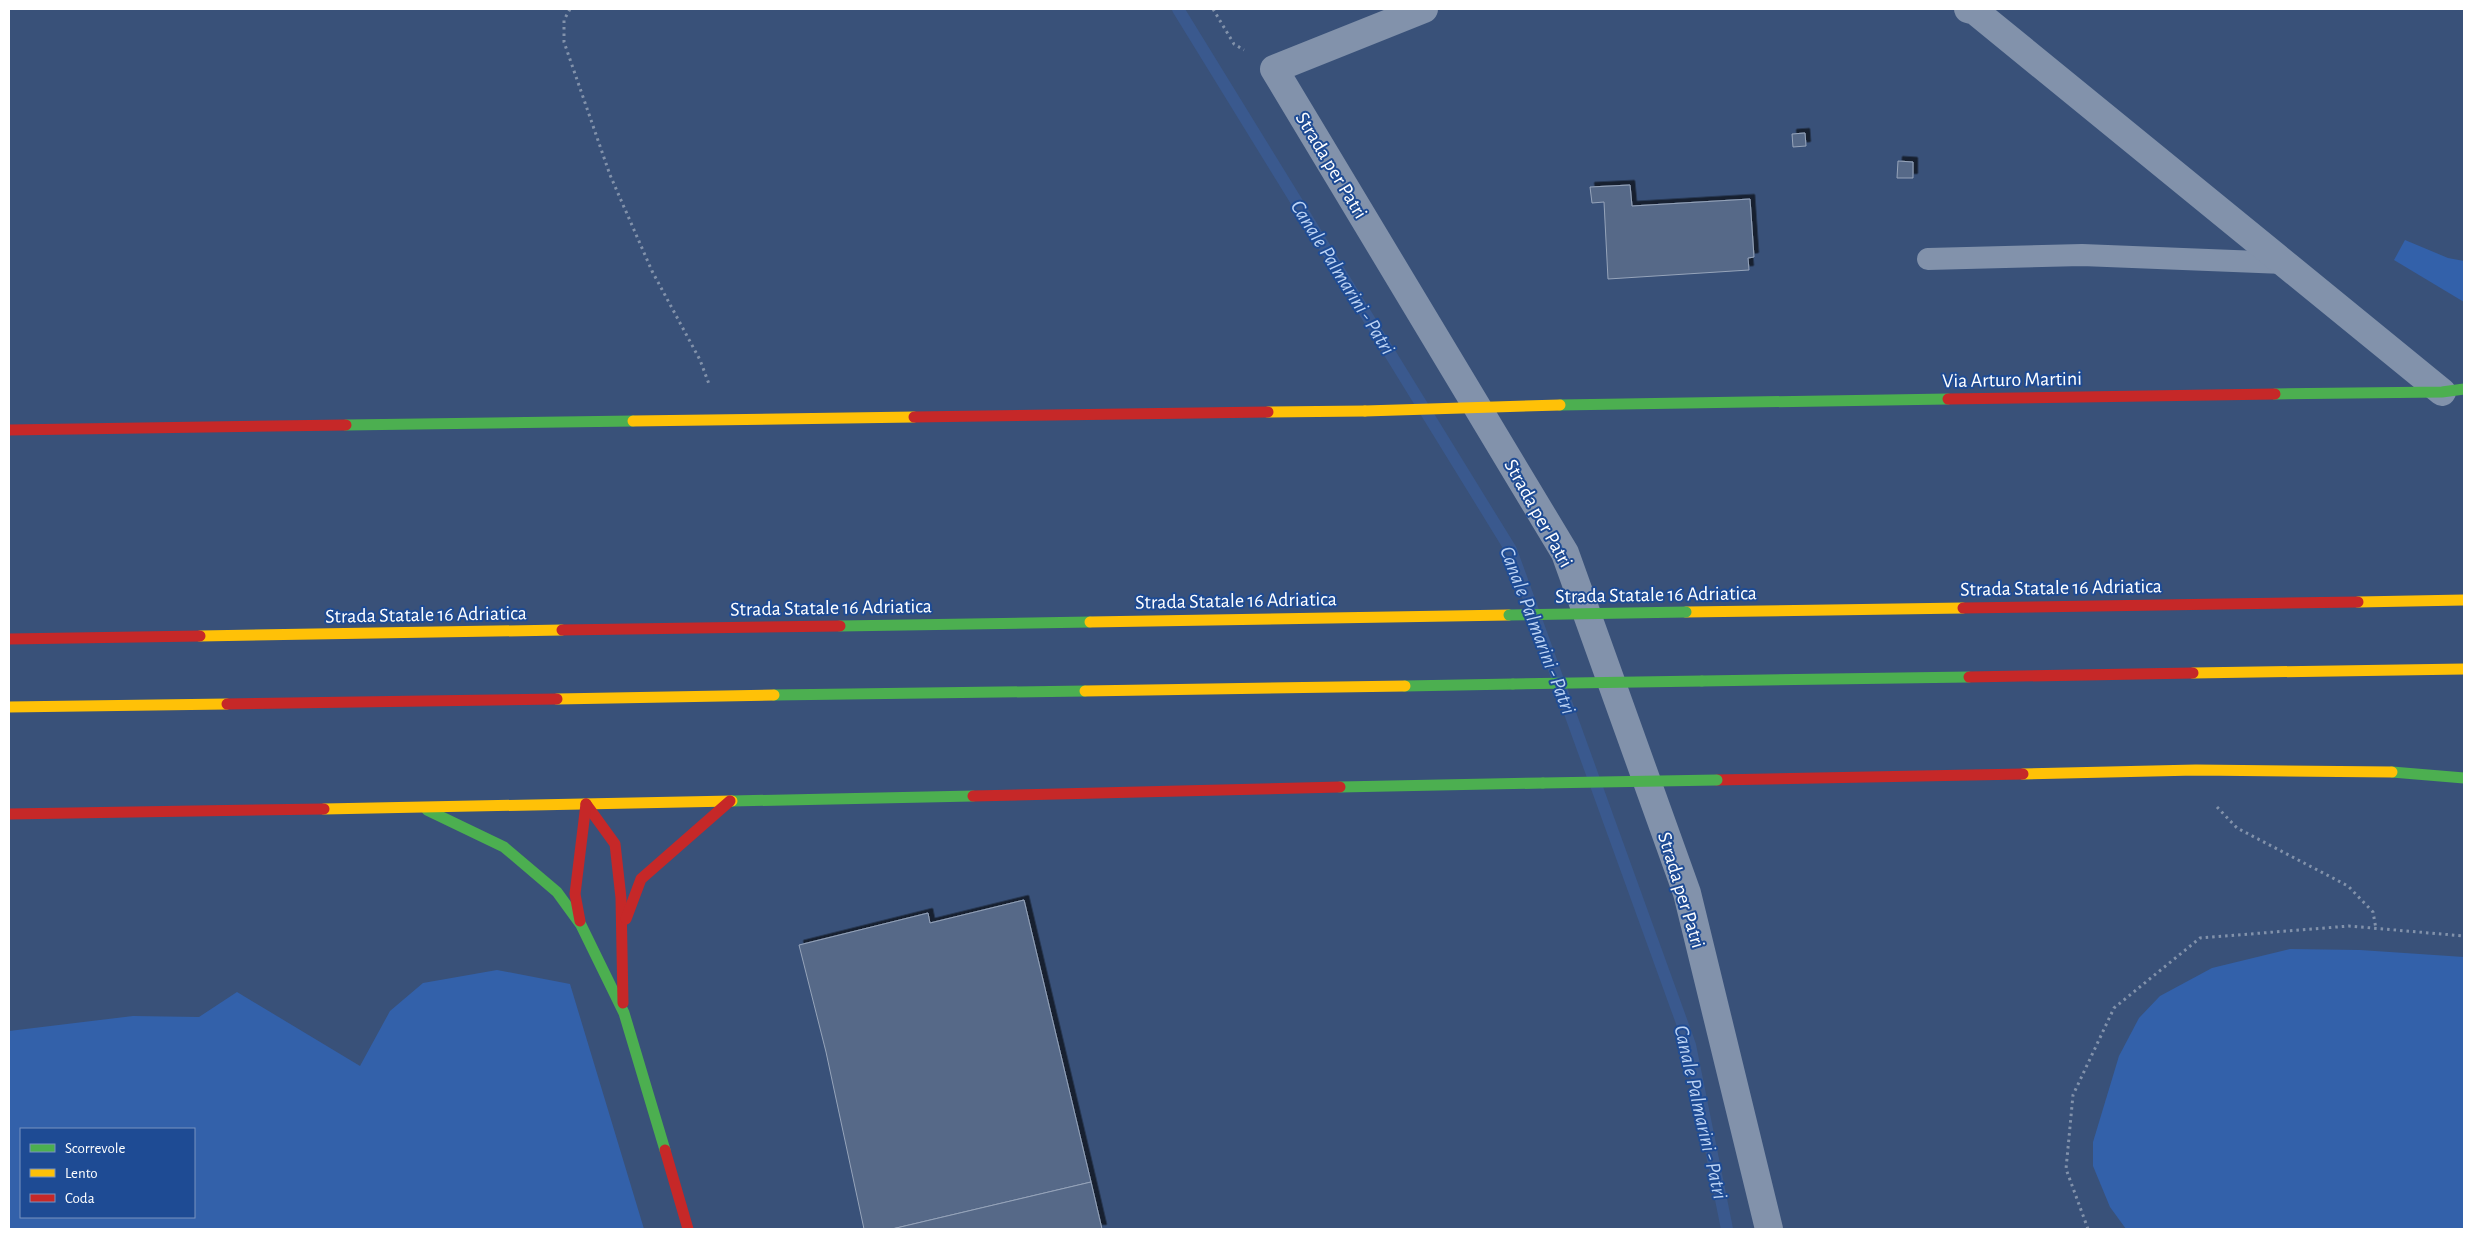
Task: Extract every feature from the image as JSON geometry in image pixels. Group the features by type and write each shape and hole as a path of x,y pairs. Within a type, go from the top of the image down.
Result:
{"main road":[{"name":"Via Arturo Martini","path":"9,430 1365,411 1560,405 2453,390"},
{"name":"Strada Statale 16 Adriatica","path":"9,639 2464,600"},
{"path":"9,707 2464,669"},
{"path":"9,814 586,804 2196,770 2402,772 2464,778"},
{"path":"622,931 642,879 730,801"},
{"path":"581,925 575,894 586,804"},
{"path":"586,804 615,844 621,898 624,1013"},
{"path":"421,807 504,847 557,892 581,925 624,1013 688,1229"}],"street":[{"path":"1274,70 1424,9"},
{"path":"1968,9 1975,11 2284,263 2453,390"},
{"name":"Strada per Patri","path":"1274,70 1565,553 1687,893 1769,1229"}],"lane":[{"path":"1928,259 2082,255 2284,263"}],"path":[{"path":"570,9 564,20 564,42 610,175 652,271 700,360 724,419"},
{"path":"1213,9 1234,44 1274,70"},
{"path":"2196,770 2206,795 2237,828 2348,886 2372,912 2376,929"},
{"path":"2088,1229 2066,1169 2074,1095 2114,1008 2200,938 2349,926 2464,936"}],"shaded area":[{"path":"2405,240 2448,258 2464,261 2464,302 2394,260"},
{"path":"2290,949 2360,950 2464,957 2464,1229 2126,1229 2110,1207 2093,1166 2093,1142 2119,1056 2139,1018 2160,996 2212,968"},
{"path":"497,970 570,984 644,1229 9,1229 9,1031 133,1016 199,1017 237,992 360,1066 390,1011 423,983"}],"building":[{"path":"1805,133 1806,146 1793,147 1792,134"},
{"path":"1898,161 1913,162 1913,178 1897,178"},
{"path":"1630,185 1632,206 1750,199 1754,257 1748,258 1749,270 1608,279 1604,202 1592,203 1590,187"},
{"path":"1024,900 1091,1182 892,1229 864,1229 826,1052 799,945 928,913 930,923"},
{"path":"1091,1182 1102,1229 892,1229"}],"waterway":[{"name":"Canale Palmarini - Patri","path":"1178,9 1511,550 1690,1045 1727,1229"}],"traffic: fast":[{"path":"2275,394 2442,392 2464,389"},
{"path":"1560,405 1948,399"},
{"path":"346,425 633,421"},
{"path":"1509,615 1686,612"},
{"path":"840,626 1090,622"},
{"path":"1702,681 1969,677"},
{"path":"1513,684 1702,681"},
{"path":"1405,686 1513,684"},
{"path":"774,695 1085,691"},
{"path":"2392,772 2464,778"},
{"path":"1543,783 1717,780"},
{"path":"1340,787 1543,783"},
{"path":"732,801 973,796"},
{"path":"427,810 504,847 557,892 581,925 624,1013 665,1150"}],"traffic: slow":[{"path":"1365,411 1560,405"},
{"path":"1268,412 1365,411"},
{"path":"633,421 914,417"},
{"path":"2358,602 2464,600"},
{"path":"1686,612 1963,608"},
{"path":"1090,622 1509,615"},
{"path":"200,636 562,630"},
{"path":"2193,673 2464,669"},
{"path":"1085,691 1405,686"},
{"path":"557,699 774,695"},
{"path":"9,707 227,704"},
{"path":"2023,774 2196,770 2392,772"},
{"path":"324,809 732,801"}],"traffic: jam":[{"path":"1948,399 2275,394"},
{"path":"914,417 1268,412"},
{"path":"9,430 346,425"},
{"path":"1963,608 2358,602"},
{"path":"562,630 840,626"},
{"path":"9,639 200,636"},
{"path":"1969,677 2193,673"},
{"path":"227,704 557,699"},
{"path":"1717,780 2023,774"},
{"path":"973,796 1340,787"},
{"path":"626,919 641,879 730,801"},
{"path":"586,804 615,844 621,898 623,1003"},
{"path":"580,921 575,894 586,804"},
{"path":"9,814 324,809"},
{"path":"665,1150 688,1229"}]}
